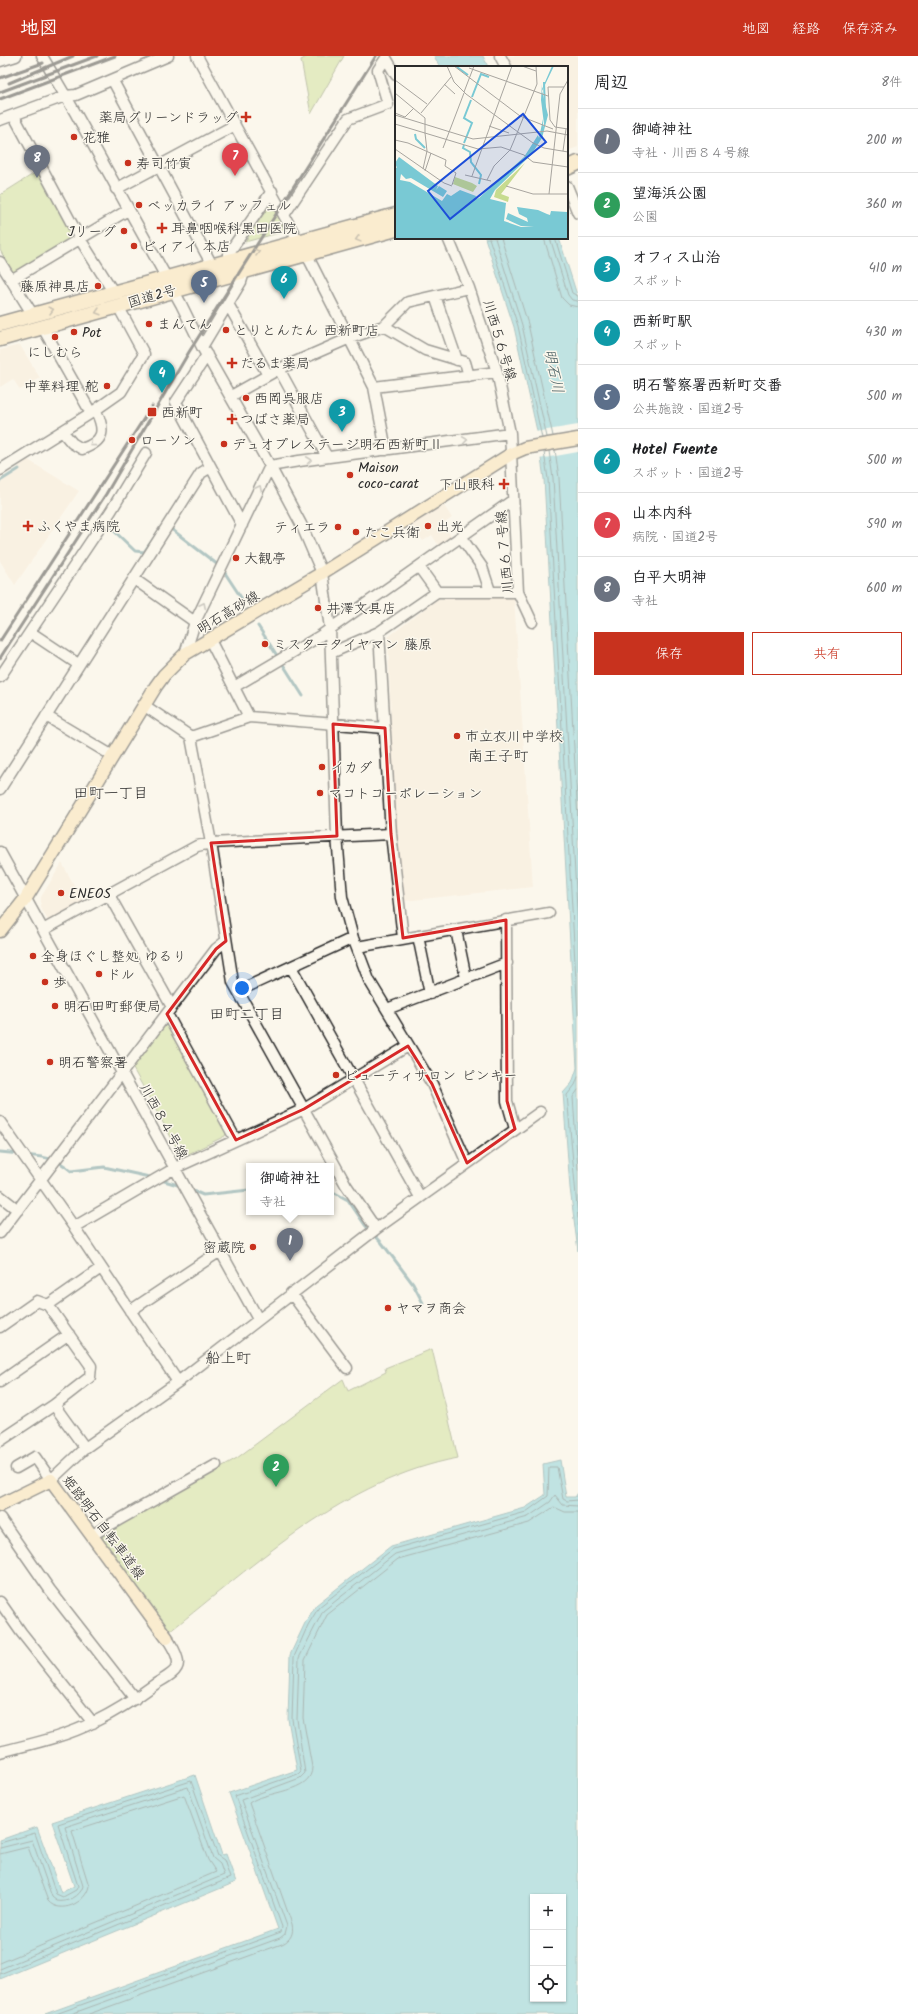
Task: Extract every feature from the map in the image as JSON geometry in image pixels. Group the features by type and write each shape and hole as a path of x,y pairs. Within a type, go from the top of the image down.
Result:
{"highway":[{"path":"568,168 578,163"},
{"path":"568,178 578,174"},
{"name":"国道2号","path":"0,339 42,328 166,279 212,264 395,215"},
{"name":"国道2号","path":"0,324 33,315 116,299 173,291 190,284 395,229"}],"main road":[{"name":"明石高砂線","path":"0,931 26,898 164,675 185,654 322,573 511,454 525,448 578,439"},
{"name":"姫路明石自転車道線","path":"0,1505 51,1480 167,1638"}],"street":[{"path":"0,61 16,56"},
{"path":"42,56 270,466 301,524 322,573 330,628 337,836 342,897 353,938 369,980 432,1084 467,1163"},
{"path":"0,120 65,96 76,95 113,81 168,56"},
{"path":"197,56 272,190 298,241"},
{"path":"500,56 505,66"},
{"path":"284,215 348,119 388,104 378,70 386,58 395,74"},
{"path":"113,81 212,264"},
{"path":"0,470 94,412 121,392 144,354 116,299 80,239 14,116"},
{"path":"116,189 235,125"},
{"path":"568,188 578,213"},
{"path":"228,260 228,254 272,190"},
{"path":"11,280 128,210"},
{"name":"川西５６号線","path":"448,239 469,288 498,372 510,434 511,454"},
{"path":"306,253 374,387 386,450"},
{"path":"0,262 33,315"},
{"path":"242,524 176,402 205,351 228,304 241,282 244,270"},
{"path":"231,396 278,369 350,338 384,326 408,302 469,288"},
{"path":"435,296 457,360"},
{"path":"228,304 268,375"},
{"path":"384,326 425,350 465,362 469,376"},
{"path":"42,328 103,426 100,438 92,446 82,450 72,443 62,431"},
{"path":"278,369 327,457"},
{"path":"374,387 498,372"},
{"path":"270,466 327,457 510,434"},
{"path":"0,677 111,511 146,454"},
{"name":"川西６７号線","path":"511,454 518,592 532,622"},
{"path":"185,654 195,622 270,466"},
{"path":"0,788 201,473 211,467"},
{"path":"234,687 320,636 513,500"},
{"path":"461,537 482,567 490,591"},
{"path":"419,567 437,592"},
{"path":"134,579 195,622"},
{"path":"331,653 379,632 437,592 518,592"},
{"path":"30,632 78,664"},
{"path":"379,632 391,834 404,938"},
{"path":"210,640 249,717"},
{"path":"145,706 191,737 211,843 233,982 346,1185 376,1229"},
{"path":"46,716 113,756"},
{"path":"191,737 249,717 385,728"},
{"path":"43,930 110,895 197,846 211,843 391,834"},
{"name":"川西８４号線","path":"0,852 258,1319"},
{"path":"110,895 236,1140"},
{"path":"357,948 404,938 549,913"},
{"path":"506,920 507,1101 515,1129"},
{"path":"456,930 466,978"},
{"path":"418,936 430,994"},
{"path":"238,991 353,938"},
{"path":"0,1233 216,948 226,941"},
{"path":"387,1009 430,994 466,978 507,963"},
{"path":"291,967 420,1197"},
{"path":"74,1227 175,1168 304,1108 408,1046"},
{"path":"16,1468 35,1457 51,1480 85,1448 178,1382 291,1293 376,1229 540,1112"},
{"path":"0,1122 74,1227 178,1382"},
{"path":"0,1196 18,1210"},
{"path":"130,1311 220,1251"},
{"path":"48,1305 101,1268"},
{"path":"291,1293 347,1368"},
{"path":"0,1327 37,1302 48,1305 92,1366 90,1377 54,1405 0,1441"},
{"path":"0,1382 69,1334"},
{"path":"54,1405 85,1448"},
{"path":"92,1535 216,1466"},
{"path":"0,1518 50,1590 134,1699"},
{"path":"0,1602 21,1632 93,1723"},
{"path":"0,1752 60,1735 93,1723 134,1699 175,1671 178,1663 174,1649 167,1638"}],"highlighted area":[{"path":"333,724 385,728 391,834 403,938 506,920 507,1101 515,1129 467,1163 432,1084 408,1046 304,1109 236,1140 167,1014 216,949 226,941 211,843 337,836"}],"shaded area":[{"path":"507,56 578,56 578,147 568,151 568,66 512,66"},
{"path":"20,345 40,378 20,390 13,379 0,387 0,350"},
{"name":"ふくやま病院","path":"28,460 79,491 15,585 0,561 0,483 20,470 18,467"},
{"name":"出光","path":"443,504 452,518 443,524 453,539 440,548 432,535 423,541 412,525"},
{"name":"市立衣川中学校","path":"514,597 533,887 404,901 395,835 388,637 438,599"},
{"name":"ENEOS","path":"62,863 84,903 48,921 41,908 41,897"}],"green space":[{"path":"308,56 344,56 311,114 301,60"},
{"path":"38,171 71,233 70,238 13,273 0,250 0,195"},
{"path":"271,203 286,231 245,242"},
{"path":"164,1023 170,1026 227,1131 225,1136 182,1157 131,1065"},
{"path":"432,1349 458,1458 417,1469 378,1484 340,1504 269,1552 169,1632 102,1541 103,1533 237,1458 343,1379 348,1391 386,1372 385,1368"}],"water":[{"path":"434,56 483,56 488,66 439,66"},
{"name":"明石川","path":"485,239 559,239 578,298 578,1251 570,1188 563,1093 572,1083 577,1068 544,479 537,431 514,327"},
{"path":"560,1460 566,1497 575,1497 578,1493 578,2014 45,2014 278,1929 229,1793 297,1770 288,1719 290,1655 305,1623 316,1605 391,1546 525,1508 545,1495 543,1464"},
{"path":"195,1775 222,1855 226,1854 236,1882 0,1979 0,1840 37,1827 61,1893 74,1886 52,1822"}],"pier":[{"path":"578,425 578,452 539,459 535,432"}],"waterway":[{"path":"0,481 19,469"},
{"path":"109,526 135,551 144,552 159,531"},
{"path":"170,528 218,565"},
{"path":"225,573 244,602"},
{"path":"258,626 276,654"},
{"path":"284,666 303,696"},
{"path":"0,1152 20,1154"},
{"path":"26,1155 56,1161 71,1171 104,1167 154,1178"},
{"path":"161,1180 181,1186"},
{"path":"189,1189 203,1195 246,1190"},
{"path":"334,1193 348,1200 365,1225 382,1243 413,1284 423,1303"}],"railway":[{"path":"9,83 73,56"},
{"path":"0,92 97,56"},
{"path":"0,99 115,56"},
{"path":"0,658 106,494 189,352 376,56"},
{"path":"0,78 43,63"},
{"path":"0,641 152,406"}],"place":[{"name":"薬局グリーンドラッグ","path":"246,117"},
{"name":"花雅","path":"74,137"},
{"name":"寿司竹寅","path":"128,163"},
{"name":"山本内科","path":"235,176"},
{"name":"白平大明神","path":"37,178"},
{"name":"ベッカライ アッフェル","path":"139,205"},
{"name":"耳鼻咽喉科黒田医院","path":"162,228"},
{"name":"Jリーグ","path":"124,231"},
{"name":"ビィアイ 本店","path":"134,246"},
{"name":"藤原神具店","path":"98,286"},
{"name":"Hotel Fuente","path":"284,299"},
{"name":"明石警察署西新町交番","path":"204,303"},
{"name":"まんてん","path":"149,324"},
{"name":"とりとんたん 西新町店","path":"226,330"},
{"name":"Pot","path":"74,332"},
{"name":"にしむら","path":"55,337"},
{"name":"だるま薬局","path":"232,363"},
{"name":"中華料理 舵","path":"107,386"},
{"name":"西新町駅","path":"162,393"},
{"name":"西岡呉服店","path":"246,398"},
{"name":"西新町","path":"152,412"},
{"name":"つばさ薬局","path":"232,419"},
{"name":"オフィス山治","path":"342,432"},
{"name":"ローソン","path":"132,440"},
{"name":"デュオプレステージ明石西新町Ⅱ","path":"224,444"},
{"name":"Maison coco-carat","path":"350,475"},
{"name":"下山眼科","path":"504,484"},
{"name":"ふくやま病院","path":"28,526"},
{"name":"出光","path":"428,526"},
{"name":"ティエラ","path":"338,527"},
{"name":"たこ兵衛","path":"356,532"},
{"name":"大観亭","path":"236,558"},
{"name":"井澤文具店","path":"318,608"},
{"name":"ミスタータイヤマン 藤原","path":"265,644"},
{"name":"市立衣川中学校","path":"457,736"},
{"name":"イカダ","path":"322,767"},
{"name":"マコトコーポレーション","path":"320,793"},
{"name":"ENEOS","path":"61,893"},
{"name":"全身ほぐし整処 ゆるり","path":"33,956"},
{"name":"ドル","path":"99,974"},
{"name":"歩","path":"45,982"},
{"name":"明石田町郵便局","path":"55,1006"},
{"name":"明石警察署","path":"50,1062"},
{"name":"ビューティサロン ピンキー","path":"336,1075"},
{"name":"密蔵院","path":"253,1247"},
{"name":"御崎神社","path":"290,1261"},
{"name":"ヤマヲ商会","path":"388,1308"},
{"name":"望海浜公園","path":"276,1487"}],"district":[{"name":"南王子町","path":"498,756"},
{"name":"田町一丁目","path":"111,793"},
{"name":"田町二丁目","path":"247,1014"},
{"name":"船上町","path":"228,1358"}]}
